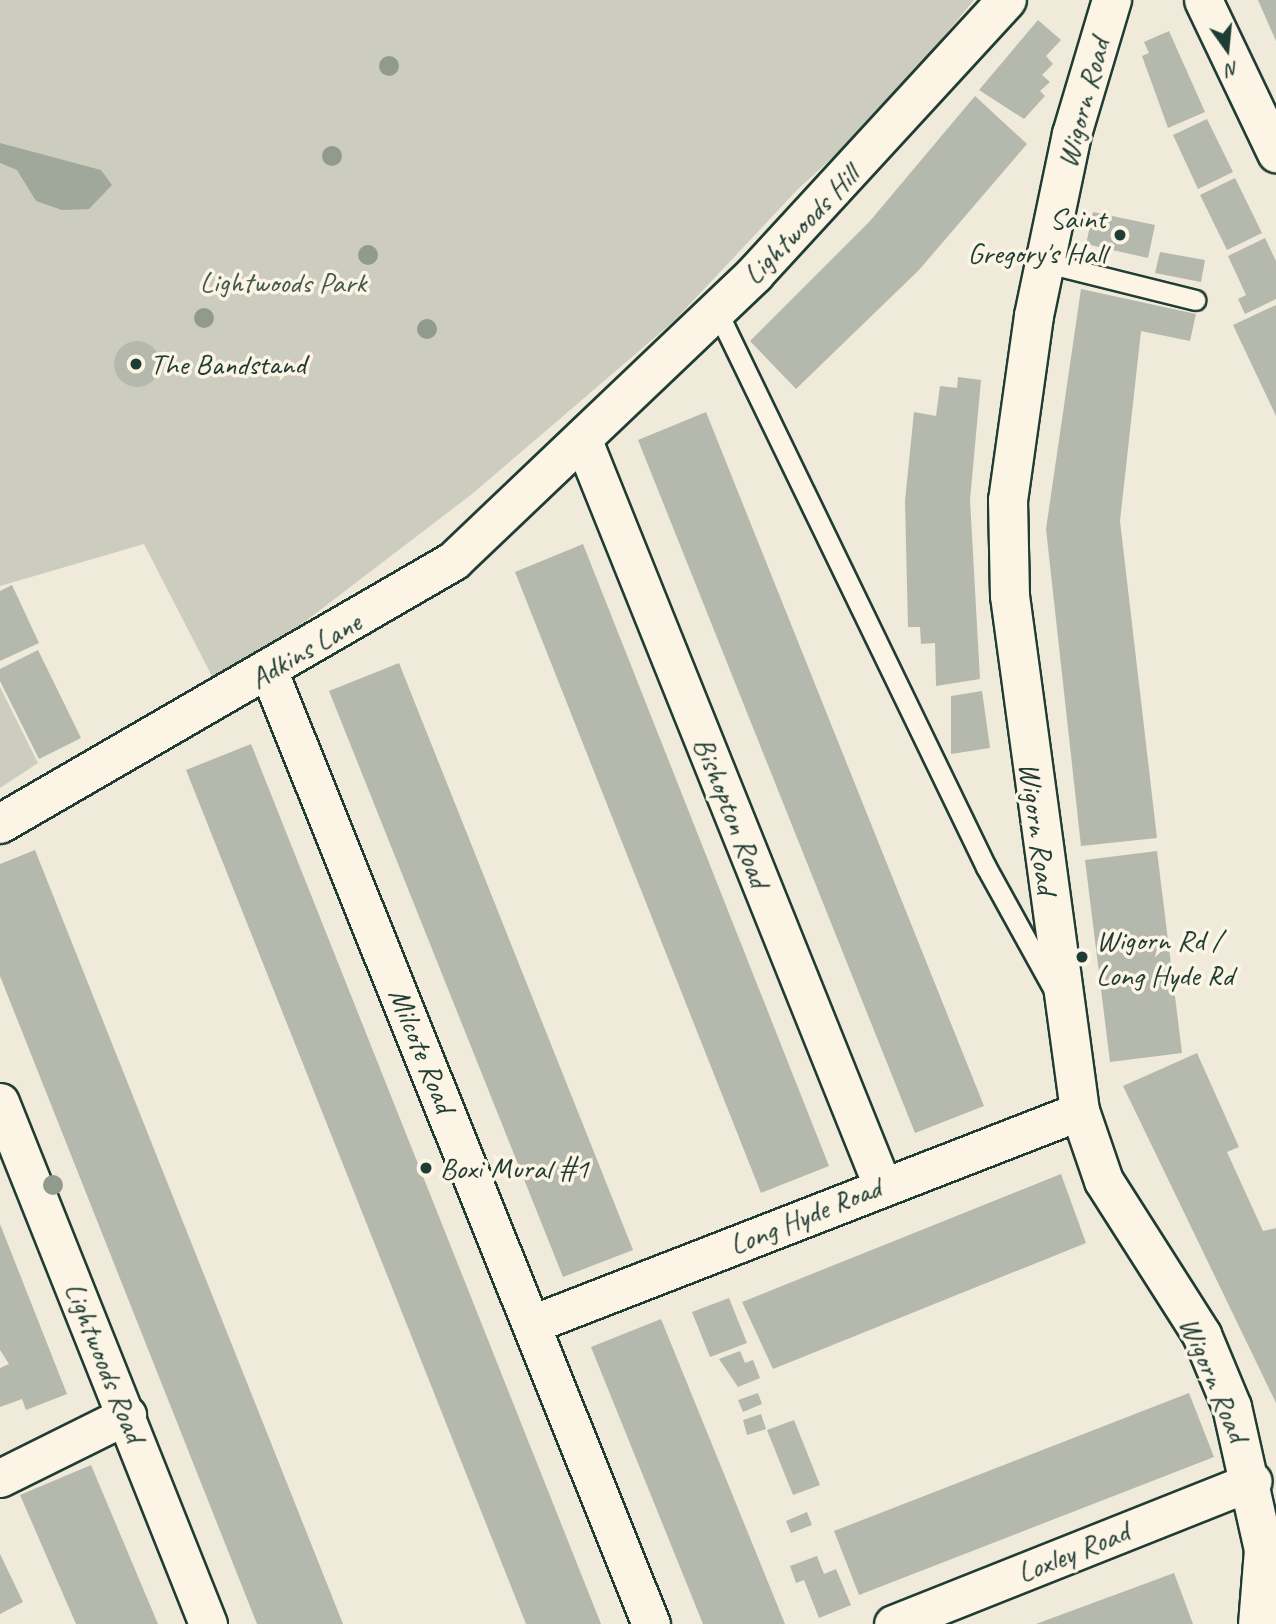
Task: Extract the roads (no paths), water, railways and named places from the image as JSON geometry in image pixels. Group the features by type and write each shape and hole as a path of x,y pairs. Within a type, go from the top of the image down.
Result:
{"street":[{"name":"Lightwoods Hill","path":"582,438 717,311 917,105 1007,0"},
{"name":"Wigorn Road","path":"1112,0 1044,261 1008,500 1010,596 1063,1007 1080,1111 1104,1181 1202,1335 1253,1481 1264,1550 1258,1624"},
{"path":"1188,0 1209,12 1276,153"},
{"name":"Adkins Lane","path":"0,824 86,769 269,672 454,561 582,438"},
{"name":"Bishopton Road","path":"582,438 883,1185"},
{"name":"Milcote Road","path":"269,672 651,1624"},
{"name":"Lightwoods Road","path":"0,1102 127,1415 208,1624"},
{"name":"Long Hyde Road","path":"532,1324 883,1185 1080,1111"},
{"path":"0,1478 127,1415"},
{"name":"Loxley Road","path":"893,1624 1253,1481"}],"lane":[{"path":"1044,261 1195,300"},
{"path":"717,311 986,867 1063,1007"}],"place":[{"name":"Saint Gregory's Hall","path":"1120,235"},
{"name":"The Bandstand","path":"136,364"},
{"name":"Wigorn Rd / Long Hyde Rd","path":"1082,957"},
{"name":"Boxi Mural #1","path":"426,1168"}],"park label":[{"name":"Lightwoods Park","path":"283,282"}]}
